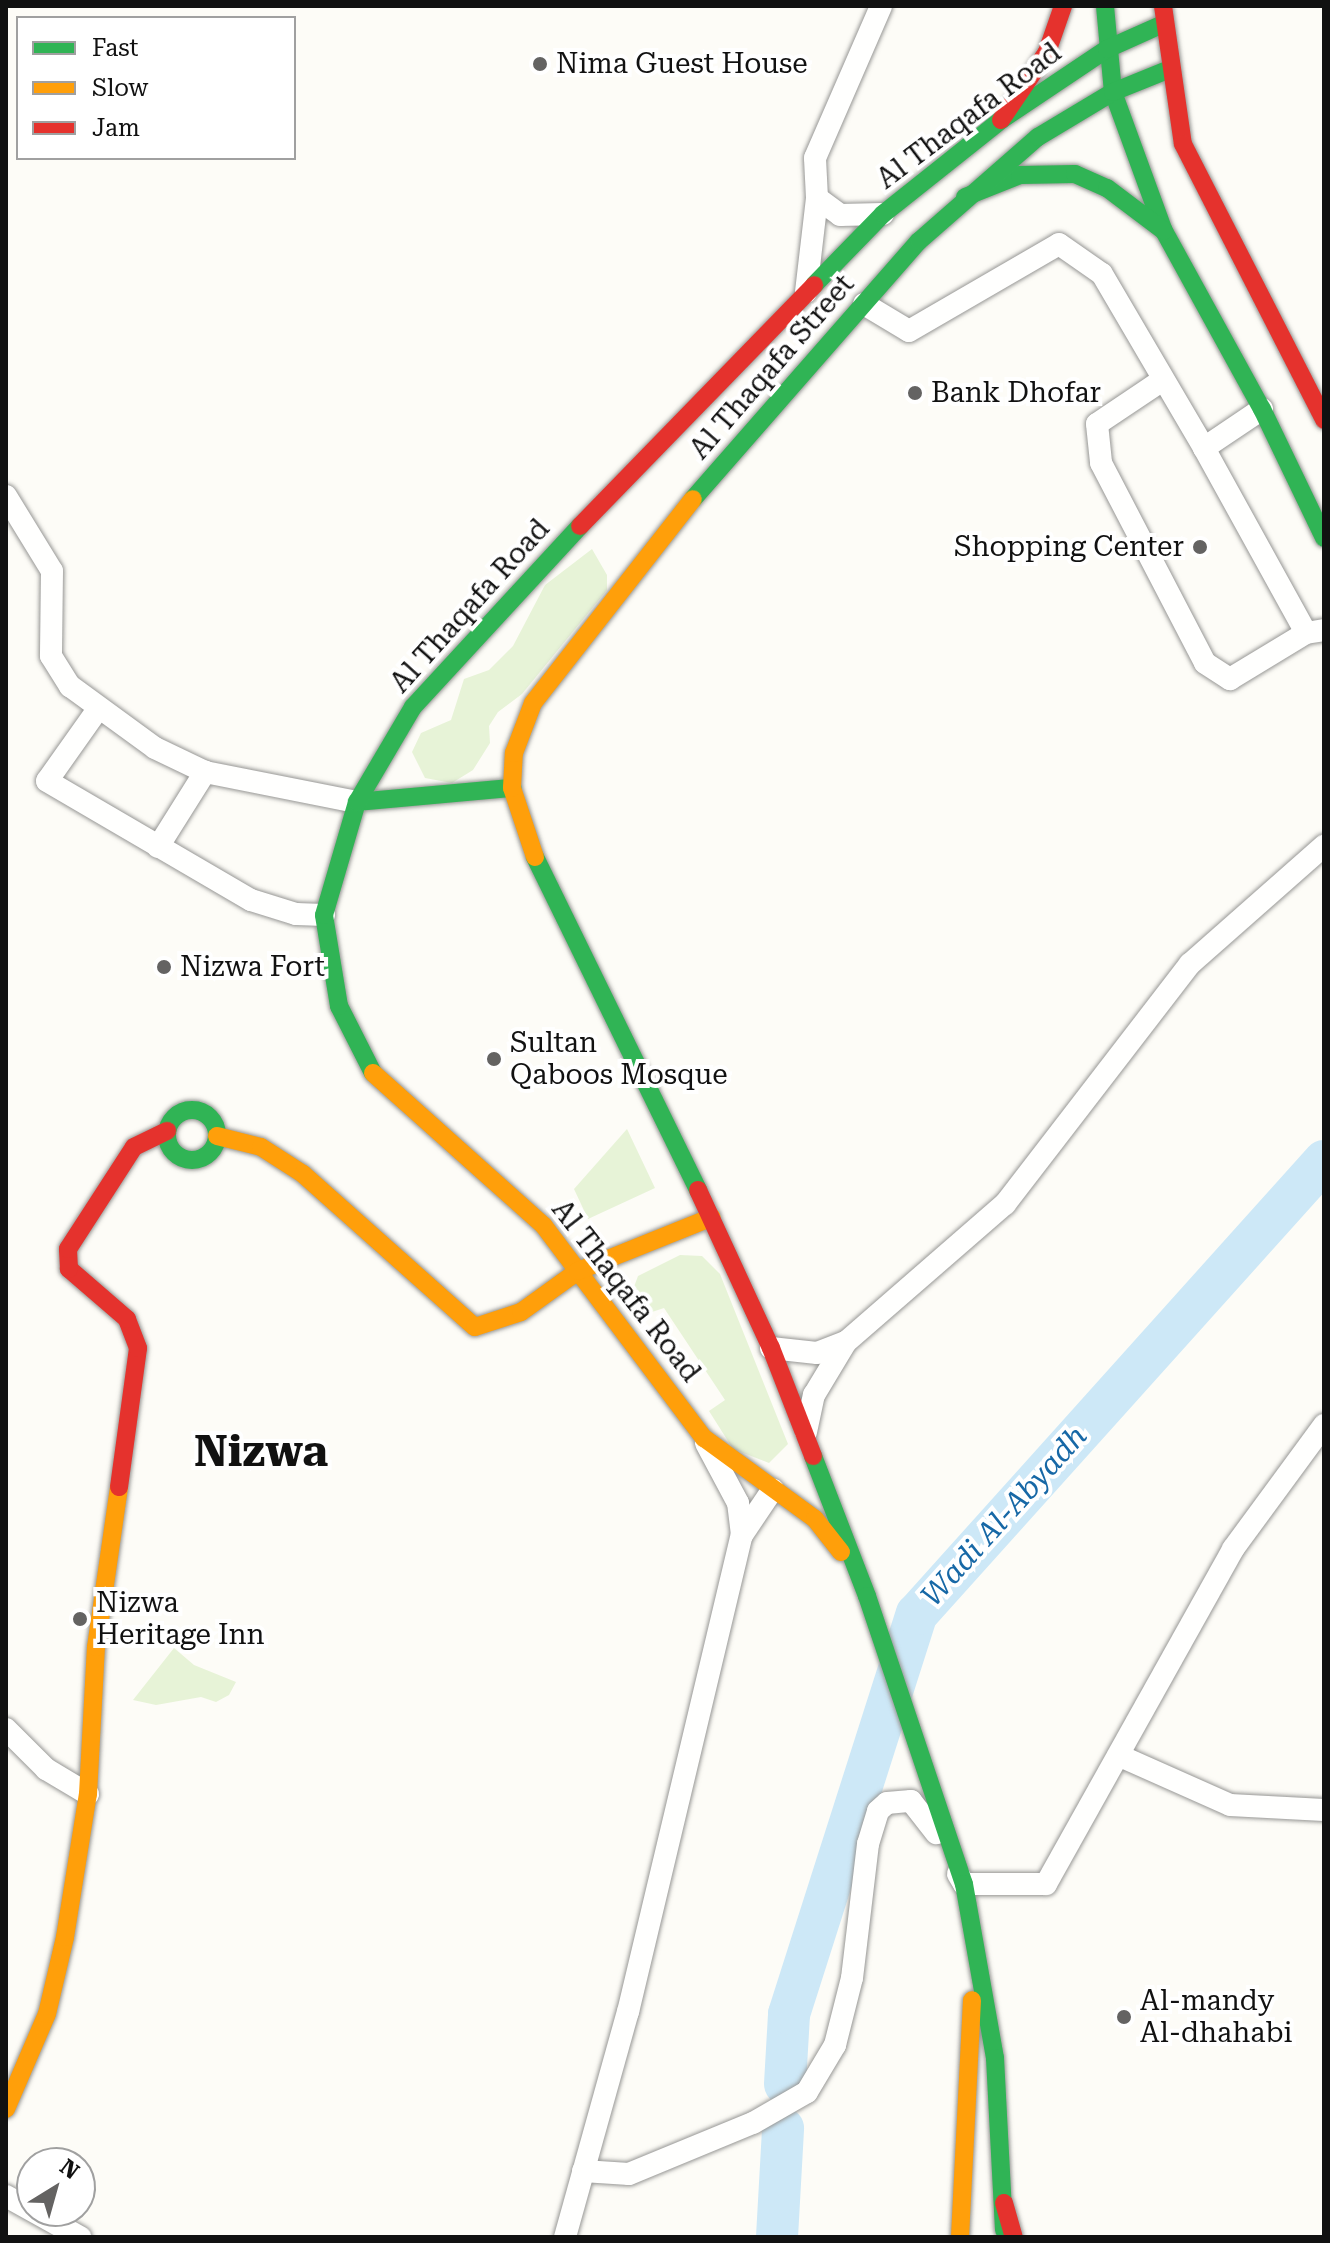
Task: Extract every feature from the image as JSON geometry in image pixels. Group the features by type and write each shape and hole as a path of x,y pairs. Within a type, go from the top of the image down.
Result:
{"street":[{"path":"1001,120 1047,52 1063,6"},
{"path":"1105,6 1113,92 1164,231 1262,409 1324,538"},
{"path":"806,292 817,198 815,158 875,9"},
{"path":"1163,15 1183,144 1324,420"},
{"name":"Al Thaqafa Road","path":"867,1596 832,1537 784,1479 704,1438 544,1226 389,1091 356,1050 339,1006 324,915 357,802 435,680 883,214 1001,120 1163,15"},
{"name":"Al Thaqafa Street","path":"512,788 514,753 533,703 686,507 864,304 965,197 1038,137 1113,92 1170,69"},
{"path":"965,197 1020,175 1075,174 1107,188 1164,231"},
{"path":"817,198 840,215 883,214"},
{"path":"864,304 909,331 1059,244 1102,274 1161,381 1315,631 1230,679 1205,663 1101,463 1097,424 1161,381"},
{"path":"1204,448 1262,409"},
{"path":"6,496 52,571 55,666 98,709 155,748 205,772 357,802 512,788 544,884 712,1217 771,1348 867,1596 964,1884 976,1937 995,2058 1004,2237"},
{"path":"98,709 47,781 251,900 296,914 324,915"},
{"path":"158,847 205,772"},
{"path":"742,1535 784,1479 806,1432 814,1395 846,1342 1005,1204 1190,964 1324,846"},
{"path":"198,1111 212,1120 217,1136 211,1150 190,1160 176,1154 167,1131 174,1118 198,1111"},
{"path":"6,2109 47,2014 88,1794 96,1647 138,1348 127,1319 69,1269 68,1249 134,1147 152,1134 167,1131"},
{"path":"217,1136 261,1147 303,1174 475,1327 521,1312 578,1271 712,1217"},
{"path":"771,1348 817,1353 846,1342"},
{"path":"964,1884 1046,1884 1253,1517 1324,1425"},
{"path":"565,2237 628,2012 742,1535 738,1503 704,1438"},
{"path":"6,1729 46,1769 88,1794"},
{"path":"1120,1756 1230,1805 1324,1810"},
{"path":"583,2171 629,2174 753,2123 807,2092 835,2045 852,1978 868,1844 878,1811 887,1803 911,1801 920,1807 964,1884"},
{"path":"960,2237 976,1937"},
{"path":"6,2196 80,2237"},
{"path":"1004,2203 1014,2237"}],"green space":[{"path":"592,549 607,575 607,590 522,694 498,712 489,726 490,743 473,770 452,783 425,778 412,752 421,733 451,720 464,679 489,670 513,646 545,585"},
{"path":"627,1129 655,1188 588,1219 574,1189"},
{"path":"680,1255 702,1256 720,1274 788,1444 769,1463 733,1449 709,1411 725,1400 664,1308 643,1315 631,1295 638,1276"},
{"path":"174,1648 194,1665 236,1682 229,1695 216,1702 201,1697 156,1705 133,1700"}],"waterway":[{"name":"Wadi Al-Abyadh","path":"785,2084 789,2014 917,1614 1324,1161"},
{"name":"Wadi Al-Abyadh","path":"777,2237 783,2128"}],"traffic: fast":[{"path":"1105,6 1113,92 1164,231 1262,409 1324,538"},
{"path":"814,285 883,214 1001,120 1107,49 1163,24"},
{"path":"693,499 919,241 1038,137 1113,92 1170,69"},
{"path":"965,197 1020,175 1075,174 1107,188 1164,231"},
{"path":"373,1073 339,1006 324,915 357,802 413,707 580,526"},
{"path":"357,802 512,788"},
{"path":"535,857 698,1190"},
{"path":"192,1110 209,1118 217,1135 209,1152 192,1160 175,1152 167,1135 175,1118 192,1110"},
{"path":"813,1456 867,1596 964,1884 995,2058 1004,2230"}],"traffic: slow":[{"path":"535,857 512,788 514,753 533,703 693,499"},
{"path":"373,1073 544,1226 704,1438 815,1519 841,1552"},
{"path":"217,1136 261,1147 303,1174 475,1327 521,1312 578,1271 712,1217"},
{"path":"6,2109 47,2014 65,1937 88,1794 96,1647 119,1487"},
{"path":"960,2237 972,2000"}],"traffic: jam":[{"path":"1001,120 1047,52 1063,6"},
{"path":"1163,6 1183,144 1324,420"},
{"path":"580,526 814,285"},
{"path":"119,1487 138,1348 127,1319 69,1269 68,1249 134,1147 167,1131"},
{"path":"698,1190 771,1348 813,1456"},
{"path":"1004,2203 1014,2237"}],"place":[{"name":"Nima Guest House","path":"540,64"},
{"name":"Bank Dhofar","path":"915,393"},
{"name":"Shopping Center","path":"1200,547"},
{"name":"Nizwa Fort","path":"164,967"},
{"name":"Sultan Qaboos Mosque","path":"494,1059"},
{"name":"Nizwa Heritage Inn","path":"80,1619"},
{"name":"Al-mandy Al-dhahabi","path":"1124,2017"}],"district":[{"name":"Nizwa","path":"261,1451"}]}
